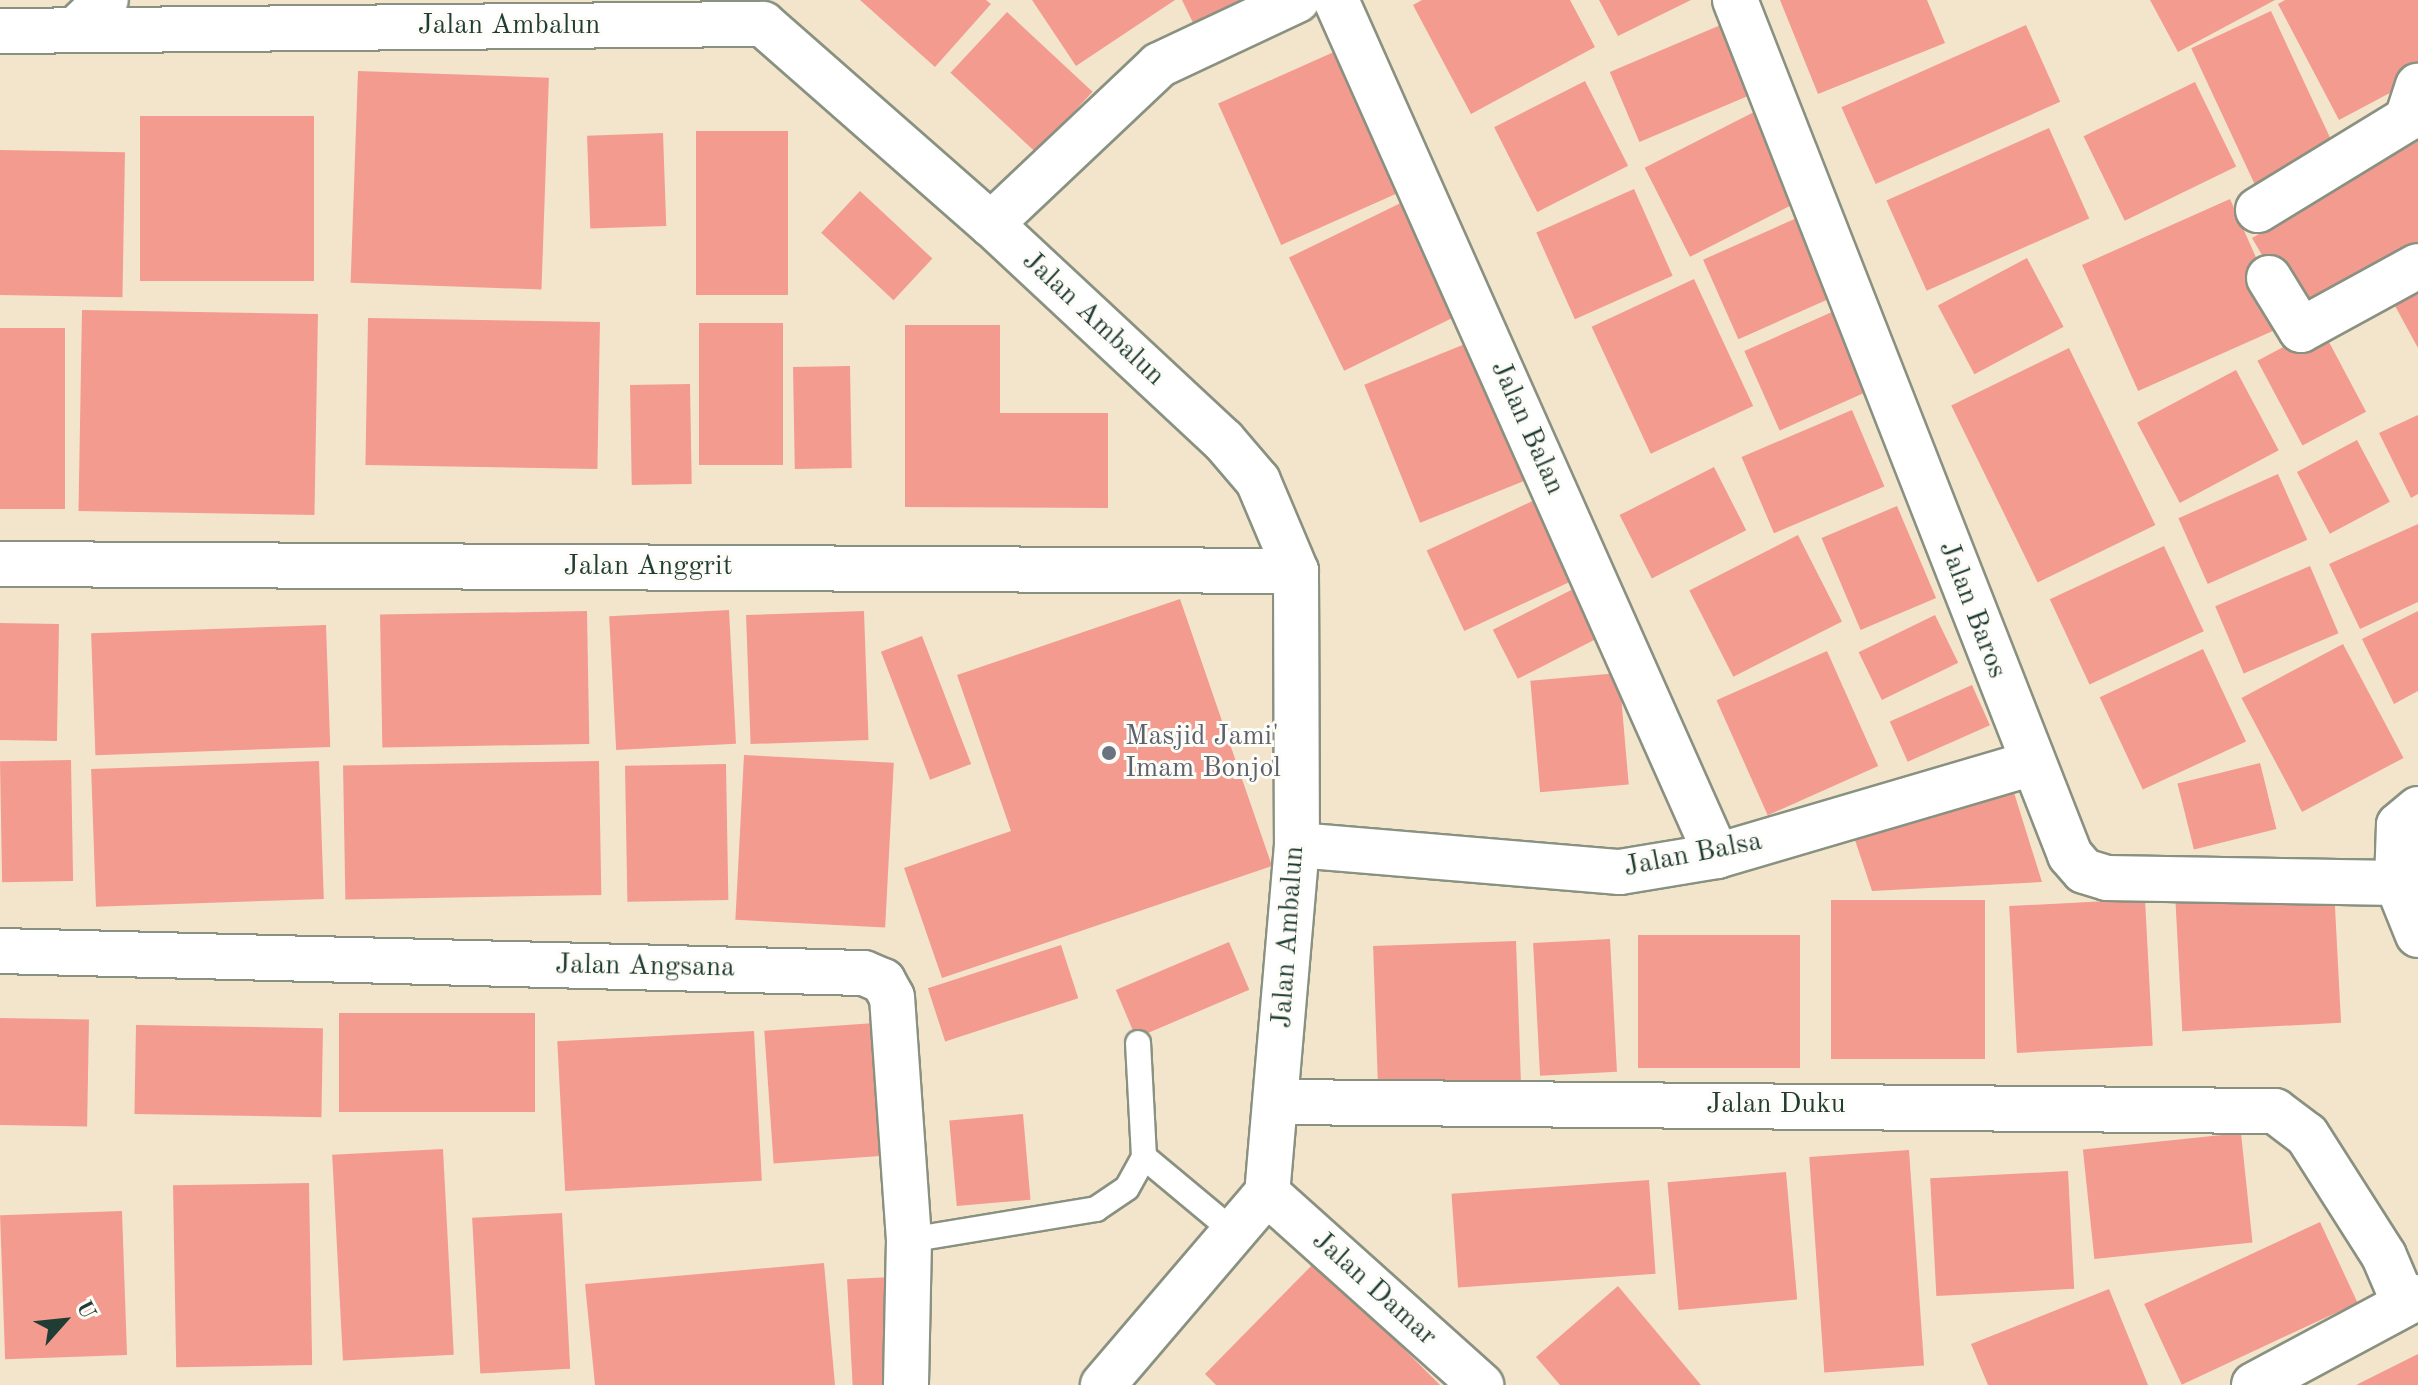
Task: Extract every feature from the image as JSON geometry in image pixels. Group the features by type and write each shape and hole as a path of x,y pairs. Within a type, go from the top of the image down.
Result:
{"street":[{"path":"991,224 1159,65 1297,0"},
{"name":"Jalan Balan","path":"1336,0 1717,856"},
{"name":"Jalan Baros","path":"1735,0 2070,855 2084,871 2107,878 2397,883"},
{"name":"Jalan Ambalun","path":"6,24 92,14 775,12 991,224 1223,440 1258,481 1296,571 1297,845 1267,1193"},
{"path":"2258,210 2407,119 2418,86"},
{"path":"2269,278 2301,330 2418,266"},
{"name":"Jalan Anggrit","path":"0,564 1296,571"},
{"name":"Jalan Balsa","path":"1297,845 1575,873 1717,856 2032,763"},
{"path":"2418,809 2399,825 2397,883 2418,935"},
{"name":"Jalan Angsana","path":"0,951 864,973 892,997 909,1240 906,1385"},
{"name":"Jalan Duku","path":"1277,1102 2275,1111 2307,1135 2411,1300"},
{"path":"1103,1385 1267,1193"},
{"name":"Jalan Damar","path":"1267,1193 1481,1385"},
{"path":"2254,1385 2411,1300"}],"lane":[{"path":"909,1240 1096,1209 1127,1188 1144,1157 1138,1043"},
{"path":"1144,1157 1234,1232"}],"building":[{"path":"860,0 986,0 991,4 935,67"},
{"path":"1032,0 1175,0 1076,66"},
{"path":"1182,0 1262,0 1197,31"},
{"path":"1422,0 1570,0 1595,47 1471,114 1413,5"},
{"path":"1599,0 1691,0 1618,36"},
{"path":"1780,0 1927,0 1945,43 1818,94"},
{"path":"2150,0 2275,0 2178,52"},
{"path":"2285,0 2418,0 2418,78 2339,120 2278,4"},
{"path":"2271,11 2335,148 2255,185 2191,48"},
{"path":"1007,12 1093,92 1036,152 950,73"},
{"path":"1723,24 1753,94 1639,142 1610,72"},
{"path":"2026,25 2060,102 1876,184 1841,107"},
{"path":"1336,51 1399,193 1281,245 1218,103"},
{"path":"358,71 549,78 541,290 351,283"},
{"path":"1585,81 1628,166 1537,212 1494,127"},
{"path":"2195,82 2236,166 2125,221 2084,136"},
{"path":"1756,111 1801,200 1690,257 1645,168"},
{"path":"140,116 314,116 314,281 140,281"},
{"path":"2049,128 2089,218 1927,291 1886,200"},
{"path":"696,131 788,131 788,295 696,295"},
{"path":"663,133 666,226 590,229 587,136"},
{"path":"2418,141 2418,254 2301,322 2252,238"},
{"path":"0,150 125,152 122,297 0,295"},
{"path":"1634,189 1673,276 1575,319 1536,233"},
{"path":"860,191 932,259 894,300 821,233"},
{"path":"1413,197 1468,310 1344,371 1289,257"},
{"path":"2230,199 2286,325 2138,391 2082,265"},
{"path":"1799,217 1834,296 1738,339 1703,260"},
{"path":"2027,258 2064,327 1974,374 1938,305"},
{"path":"2418,276 2418,348 2388,293"},
{"path":"1694,279 1753,406 1651,454 1592,327"},
{"path":"82,310 318,314 314,515 78,511"},
{"path":"1832,312 1867,391 1780,431 1744,351"},
{"path":"368,318 600,322 597,469 365,465"},
{"path":"699,323 783,323 783,465 699,465"},
{"path":"905,325 1000,325 1000,413 1108,413 1108,508 905,507"},
{"path":"2321,327 2366,412 2302,446 2257,361"},
{"path":"0,328 65,328 65,509 0,509"},
{"path":"1470,342 1526,480 1420,523 1364,385"},
{"path":"2069,348 2155,525 2038,582 1951,405"},
{"path":"850,366 852,468 795,469 793,367"},
{"path":"2236,370 2279,450 2180,503 2137,423"},
{"path":"690,384 692,484 632,485 630,385"},
{"path":"1852,410 1884,486 1774,533 1742,457"},
{"path":"2418,415 2418,494 2411,498 2379,433"},
{"path":"2357,440 2390,502 2330,534 2297,472"},
{"path":"1714,467 1746,530 1652,578 1620,515"},
{"path":"2278,474 2307,540 2208,584 2178,518"},
{"path":"1539,498 1577,579 1464,631 1427,550"},
{"path":"1897,506 1936,598 1861,630 1822,538"},
{"path":"2418,524 2418,602 2360,629 2329,564"},
{"path":"1798,535 1842,621 1733,677 1689,590"},
{"path":"2164,546 2204,631 2090,684 2050,599"},
{"path":"2310,566 2339,633 2244,673 2215,606"},
{"path":"1573,589 1598,638 1518,679 1493,630"},
{"name":"Masjid Jami' Imam Bonjol","path":"1180,599 1272,866 942,978 904,868 1011,831 957,675"},
{"path":"729,610 736,744 616,750 609,616"},
{"path":"587,611 589,744 382,748 380,615"},
{"path":"864,611 869,740 751,744 746,615"},
{"path":"2418,611 2418,691 2394,704 2362,639"},
{"path":"1935,615 1958,663 1882,700 1859,652"},
{"path":"0,623 59,624 57,741 0,740"},
{"path":"326,625 330,747 95,755 91,633"},
{"path":"922,636 971,764 930,780 881,652"},
{"path":"2343,644 2404,758 2302,812 2241,698"},
{"path":"2203,649 2246,741 2143,790 2100,697"},
{"path":"1827,651 1878,766 1768,815 1716,700"},
{"path":"1619,673 1629,785 1540,792 1530,681"},
{"path":"1972,685 1990,725 1908,762 1890,722"},
{"path":"744,755 894,763 885,928 735,920"},
{"path":"71,760 73,881 2,882 0,761"},
{"path":"319,761 324,899 96,907 91,769"},
{"path":"599,761 601,895 345,899 343,765"},
{"path":"2260,763 2276,829 2194,850 2178,784"},
{"path":"726,764 728,900 627,902 625,766"},
{"path":"2011,783 2042,882 1872,891 1854,837"},
{"path":"2334,888 2341,1023 2182,1031 2175,896"},
{"path":"2145,899 2153,1046 2017,1053 2009,906"},
{"path":"1831,900 1985,900 1985,1059 1831,1059"},
{"path":"1638,935 1800,935 1800,1068 1638,1068"},
{"path":"1610,939 1617,1072 1540,1076 1533,943"},
{"path":"1516,941 1521,1081 1378,1086 1373,946"},
{"path":"1229,942 1249,990 1136,1038 1116,990"},
{"path":"1061,945 1078,998 945,1042 928,988"},
{"path":"339,1013 535,1013 535,1112 339,1112"},
{"path":"0,1018 89,1020 87,1127 0,1125"},
{"path":"889,1022 898,1155 774,1163 764,1031"},
{"path":"136,1025 323,1028 321,1117 134,1114"},
{"path":"754,1031 762,1181 565,1191 557,1041"},
{"path":"1023,1114 1030,1200 957,1206 949,1120"},
{"path":"2241,1133 2252,1242 2094,1259 2083,1150"},
{"path":"443,1149 454,1355 343,1361 332,1155"},
{"path":"1909,1150 1924,1365 1824,1372 1809,1157"},
{"path":"2068,1171 2074,1289 1936,1296 1930,1178"},
{"path":"1786,1172 1797,1300 1679,1310 1667,1182"},
{"path":"1649,1180 1656,1274 1458,1288 1451,1194"},
{"path":"309,1183 312,1365 176,1367 173,1185"},
{"path":"122,1211 127,1355 5,1359 0,1215"},
{"path":"562,1213 570,1369 480,1373 472,1218"},
{"path":"2320,1222 2358,1303 2182,1385 2144,1304"},
{"path":"1316,1261 1440,1385 1216,1385 1205,1374"},
{"path":"824,1263 835,1385 595,1385 585,1284"},
{"path":"892,1277 898,1385 853,1385 847,1279"},
{"path":"1618,1286 1701,1385 1560,1385 1536,1357"},
{"path":"2109,1289 2148,1385 1988,1385 1971,1344"},
{"path":"2418,1354 2418,1385 2356,1385"}],"place":[{"name":"Masjid Jami' Imam Bonjol","path":"1109,753"}]}
